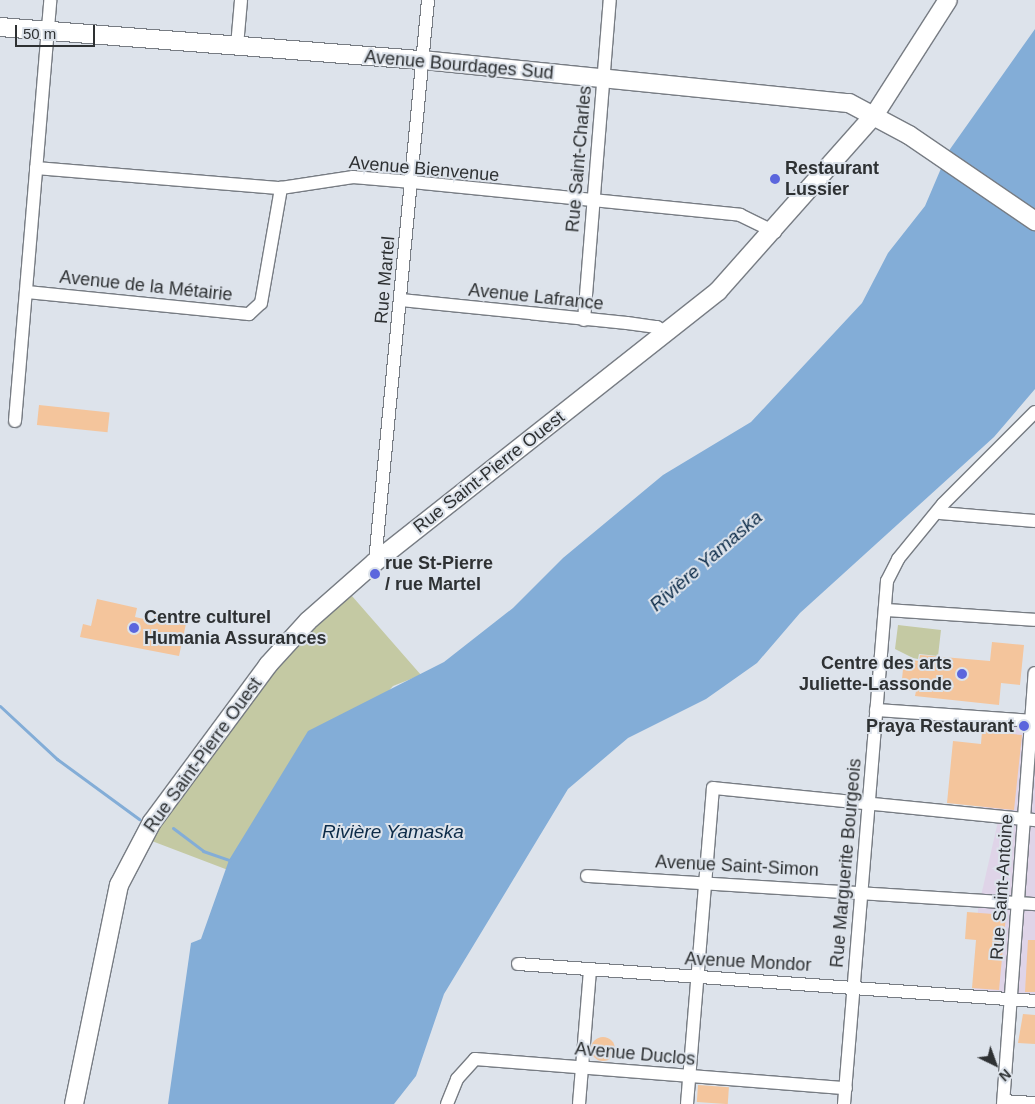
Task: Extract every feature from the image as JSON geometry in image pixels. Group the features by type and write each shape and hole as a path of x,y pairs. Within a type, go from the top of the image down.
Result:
{"street":[{"path":"15,421 50,0"},
{"path":"237,46 241,0"},
{"name":"Rue Martel","path":"375,562 428,0"},
{"name":"Rue Saint-Charles","path":"584,320 592,203 610,0"},
{"name":"Rue Saint-Pierre Ouest","path":"74,1104 119,886 152,822 268,665 308,621 375,562 718,291 775,232 875,114 948,0"},
{"name":"Avenue Bourdages Sud","path":"0,27 423,60 849,103 875,114 909,135 1035,221"},
{"name":"Avenue Bienvenue","path":"36,168 281,188 353,177 412,182 592,203 740,214 775,232"},
{"name":"Avenue de la Métairie","path":"26,292 249,314 261,303 281,188"},
{"name":"Avenue Lafrance","path":"401,300 657,327 666,333"},
{"name":"Rue Marguerite Bourgeois","path":"844,1104 887,581 898,559 940,512 943,504 1035,412"},
{"path":"940,512 1035,521"},
{"path":"885,610 1035,620"},
{"name":"Rue Saint-Antoine","path":"1004,1102 1018,904 1030,819 1035,673"},
{"path":"876,710 1033,721"},
{"path":"687,1104 701,976 704,883 713,788 1030,819"},
{"name":"Avenue Saint-Simon","path":"587,876 863,890 1035,904"},
{"name":"Avenue Mondor","path":"518,964 590,972 701,976 1035,1001"},
{"path":"579,1104 590,972"},
{"name":"Avenue Duclos","path":"447,1104 458,1079 475,1059 846,1088"},
{"path":"1004,1102 1035,1103"}],"shaded area":[{"path":"1035,673 1035,1001 974,996 978,909 999,817 982,815 982,718 1031,721"}],"green space":[{"path":"345,588 421,675 393,686 228,870 144,838 233,712"},
{"path":"898,625 941,630 938,656 919,654 918,659 895,649"}],"water":[{"name":"Rivière Yamaska","path":"1035,29 1035,389 994,437 800,613 757,663 706,699 628,738 568,789 444,994 416,1076 394,1104 168,1104 191,943 201,939 229,860 308,731 444,662 513,608 563,558 663,475 751,422 862,303 888,253 925,206 948,152"}],"building":[{"path":"39,405 110,412 108,432 37,425"},
{"name":"Centre culturel Humania Assurances","path":"97,599 137,608 135,617 153,621 155,611 187,619 179,656 80,637 83,624 91,626"},
{"name":"Centre des arts Juliette-Lassonde","path":"992,642 1024,645 1020,685 1001,683 999,705 915,696 916,691 901,689 904,659 919,661 920,655 990,661"},
{"path":"982,731 1022,735 1014,810 947,803 953,741 981,744"},
{"path":"967,912 1006,915 999,990 972,988 976,940 965,939"},
{"path":"1028,940 1035,940 1035,992 1025,992"},
{"path":"1023,1014 1035,1015 1035,1044 1018,1043"},
{"path":"603,1037 612,1040 615,1049 612,1058 603,1061 594,1058 591,1049 594,1040"},
{"path":"698,1085 729,1087 728,1104 697,1102"}],"waterway":[{"path":"0,706 57,759 139,819"},
{"path":"173,828 203,851 229,860"}],"place":[{"name":"Restaurant Lussier","path":"775,179"},
{"name":"rue St-Pierre / rue Martel","path":"375,574"},
{"name":"Centre culturel Humania Assurances","path":"134,628"},
{"name":"Centre des arts Juliette-Lassonde","path":"962,674"},
{"name":"Praya Restaurant","path":"1024,726"}]}
